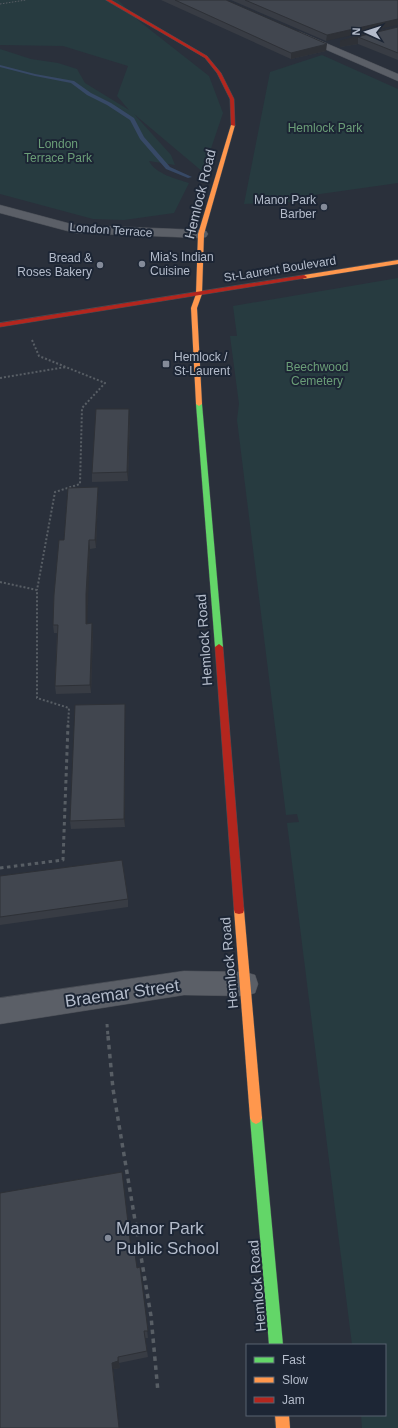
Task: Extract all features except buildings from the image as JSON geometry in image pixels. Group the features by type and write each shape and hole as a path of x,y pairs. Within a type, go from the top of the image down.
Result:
{"street":[{"name":"Hemlock Road","path":"108,0 206,56 219,73 232,99 233,126 201,234 199,294 194,308 199,398 245,984 276,1344"},
{"path":"290,30 398,78"},
{"path":"324,46 339,42"},
{"name":"London Terrace","path":"0,209 75,229 201,234"},
{"name":"St-Laurent Boulevard","path":"0,326 398,262"},
{"name":"Braemar Street","path":"0,1010 184,983 245,984"},
{"path":"282,1416 283,1428"}],"path":[{"path":"0,4 26,0"},
{"path":"0,868 63,860 69,708 37,698 37,590 55,492 80,484 82,408 105,383 39,356 24,322"},
{"path":"0,378 67,367"},
{"path":"0,582 37,590"},
{"path":"107,1023 113,1089 151,1316 158,1392"}],"green space":[{"name":"London Terrace Park","path":"0,0 118,0 139,21 209,76 223,113 203,172 134,114 171,155 175,165 149,161 152,166 161,173 189,183 174,213 124,220 93,219 0,194 0,49 31,59 58,63 77,69 85,83 129,110 117,96 128,66 63,46 0,45"},
{"name":"Hemlock Park","path":"322,55 398,89 398,183 306,196 310,201 244,204 270,72"},
{"name":"Beechwood Cemetery","path":"398,278 398,1428 362,1428 361,1416 386,1416 386,1344 352,1344 287,823 299,822 297,814 286,815 237,420 239,404 230,336 237,336 233,306"}],"waterway":[{"path":"0,66 72,82 89,94 109,104 132,119 142,138 168,168 190,177"}],"traffic: fast":[{"path":"199,404 219,647"},
{"path":"256,1118 276,1344"}],"traffic: slow":[{"path":"199,404 194,308 199,294 201,234 233,125"},
{"path":"304,277 398,262"},
{"path":"239,910 256,1118"},
{"path":"282,1416 283,1428"}],"traffic: jam":[{"path":"108,0 206,57 219,73 232,99 233,125"},
{"path":"0,325 304,277"},
{"path":"219,647 239,910"}],"place":[{"name":"Manor Park Barber","path":"324,207"},
{"name":"Mia's Indian Cuisine","path":"142,264"},
{"name":"Bread & Roses Bakery","path":"100,265"},
{"name":"Hemlock / St-Laurent","path":"166,364"},
{"name":"Manor Park Public School","path":"108,1238"}]}
